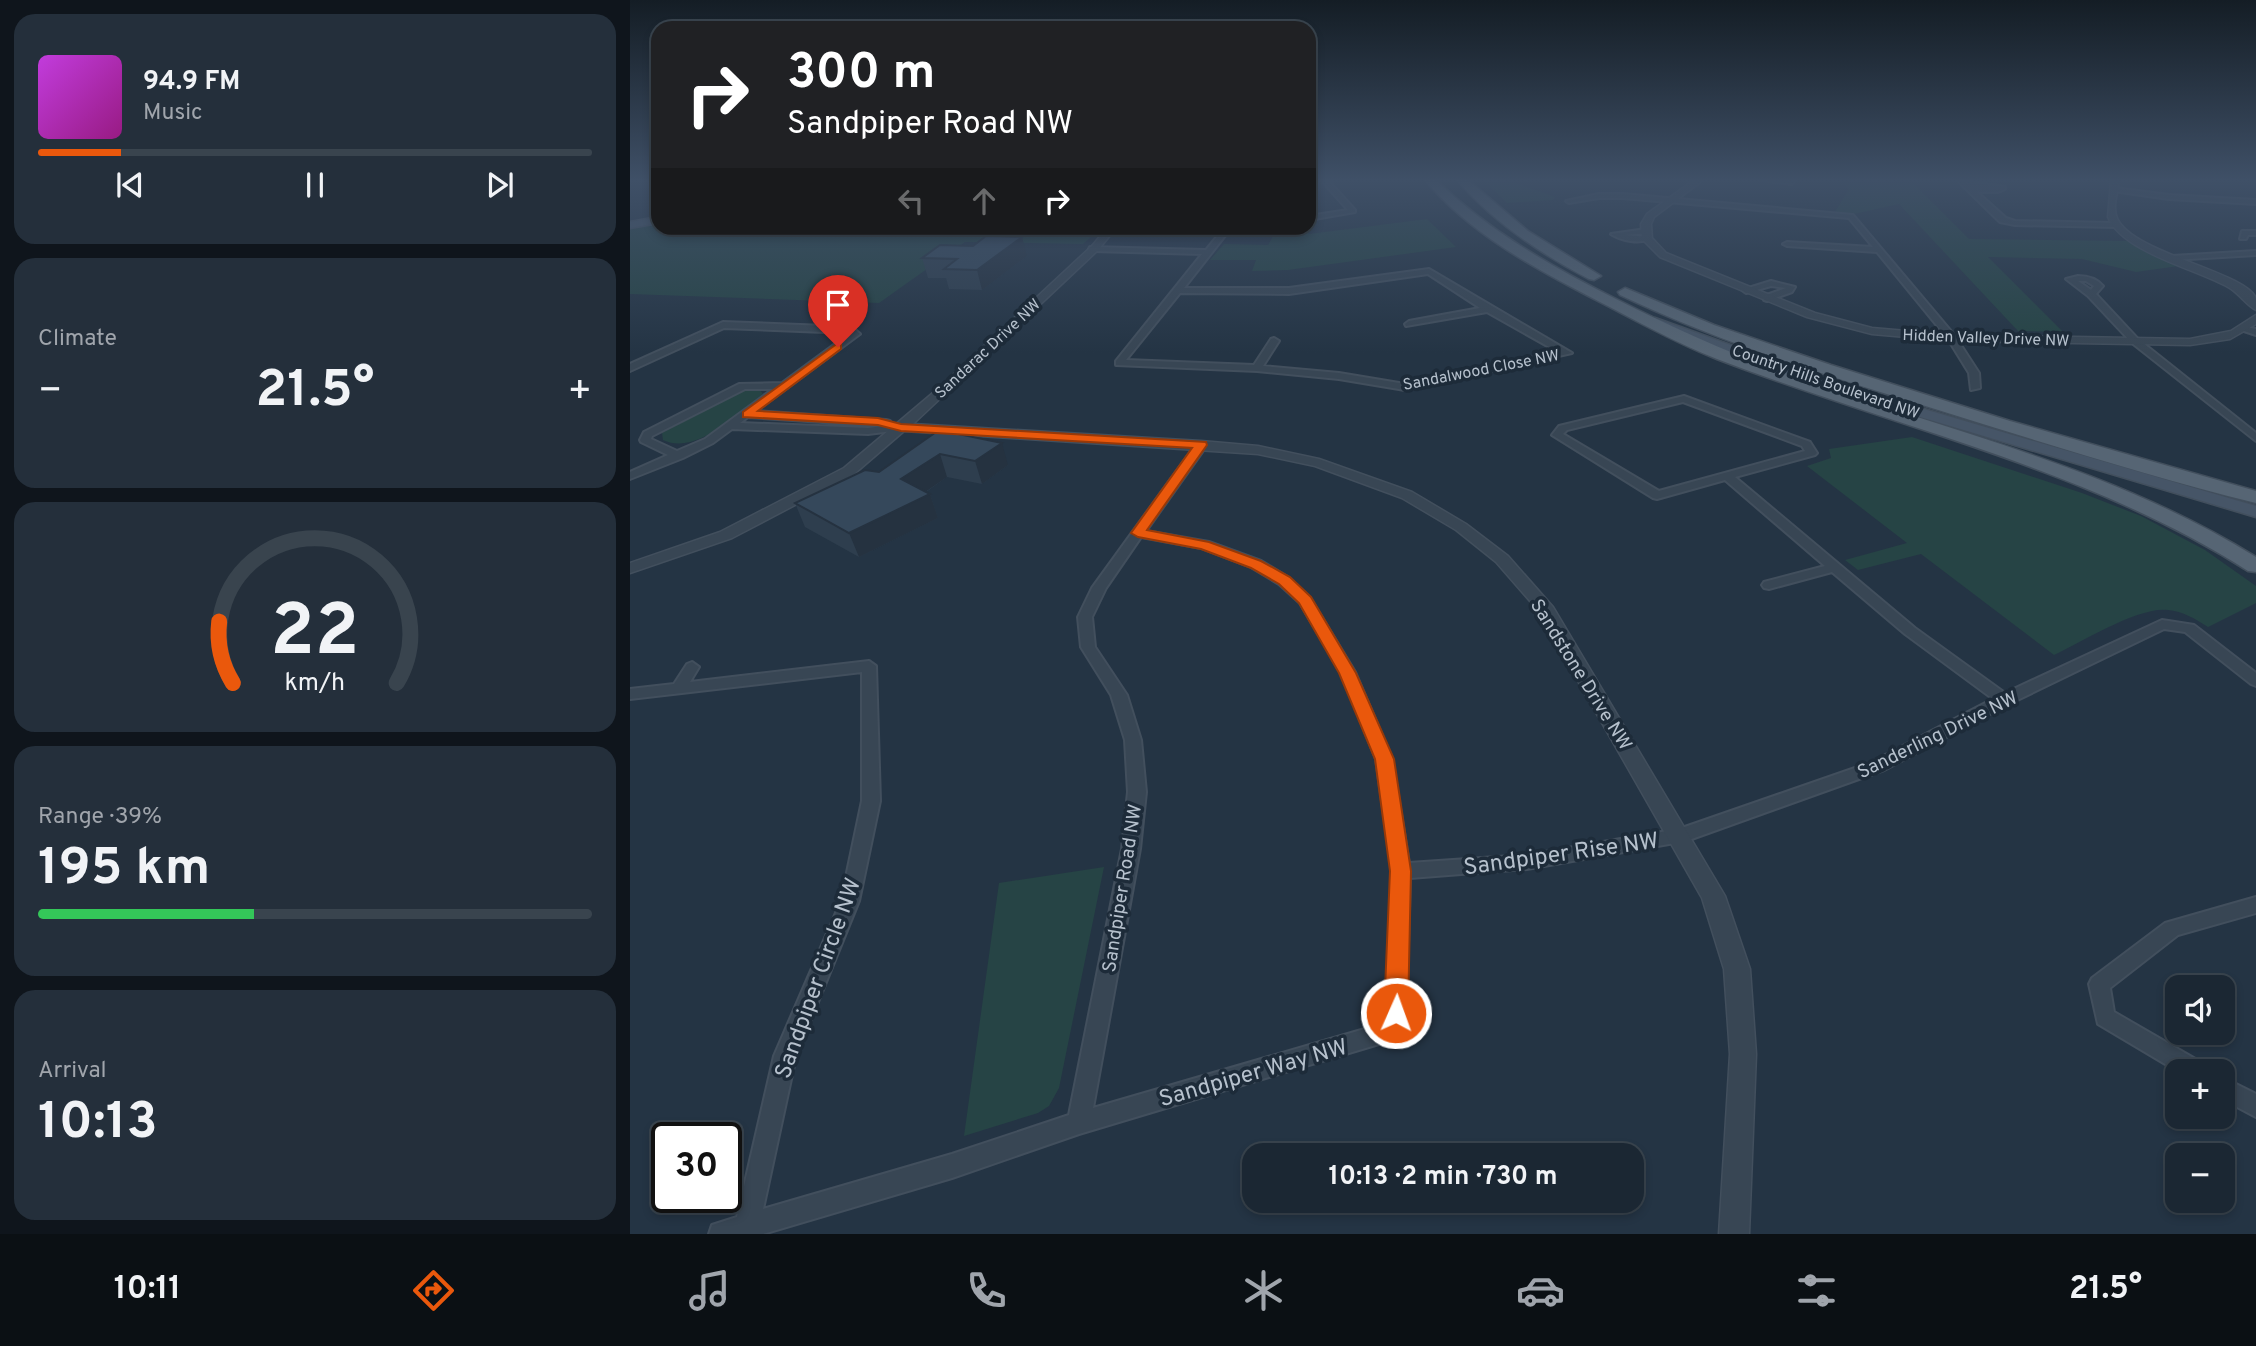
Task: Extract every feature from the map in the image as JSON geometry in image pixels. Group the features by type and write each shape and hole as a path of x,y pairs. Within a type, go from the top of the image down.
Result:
{"main road":[{"name":"Country Hills Boulevard NW","path":"1494,238 1550,271 1646,319 1895,405 2256,512"},
{"name":"Country Hills Boulevard NW","path":"1528,238 1635,297 1825,369 2009,426 2256,497"},
{"path":"1646,319 1681,338 1736,360 2077,478 2194,528 2256,566"},
{"path":"2009,426 2039,428 2256,486"}],"street":[{"name":"Sandarac Drive NW","path":"630,568 726,535 849,471 901,427 1102,238"},
{"name":"Sandalwood Close NW","path":"1179,290 1289,291 1429,271 1488,309 1567,353 1405,387 1339,376 1257,369 1119,363 1219,238"},
{"name":"Hidden Valley Drive NW","path":"1648,238 1663,255 1685,267 1811,315 1851,326 1913,337 2214,340 2253,326"},
{"path":"1869,238 1952,338 1974,373 1975,388"},
{"path":"2133,238 2235,286 2255,301 2256,307"},
{"path":"1787,244 1879,250"},
{"path":"1095,246 1208,250"},
{"path":"2177,260 2256,253"},
{"path":"2177,260 2256,258"},
{"path":"1746,290 1771,283 1791,287 1767,298"},
{"path":"2091,294 2135,341 2256,438"},
{"path":"1409,324 1488,309"},
{"path":"630,368 723,325 852,330 855,334 730,426 680,456 630,476"},
{"path":"1257,369 1274,341"},
{"path":"680,456 645,440 648,434 743,386 784,386"},
{"path":"1684,399 1806,444 1811,453 1728,477 1657,495 1557,435 1563,428 1684,399"},
{"path":"747,414 878,421 901,427"},
{"path":"730,426 868,431 901,427"},
{"path":"2238,426 2256,427"},
{"name":"Sandstone Drive NW","path":"901,427 1201,445 1258,450 1319,463 1407,495 1461,527 1502,559 1544,607 1713,896 1737,969 1743,1054 1741,1232"},
{"name":"Sandpiper Road NW","path":"1079,1123 1131,849 1137,792 1133,740 1119,695 1088,647 1085,617 1099,588 1201,445"},
{"path":"1728,477 1910,631 2004,700"},
{"name":"Sandpiper Way NW","path":"747,1230 1079,1123 1382,1034 1396,1013 1401,871 1384,759 1348,673 1306,601 1284,581 1256,564 1204,545 1138,533"},
{"path":"1769,585 1833,568"},
{"name":"Sanderling Drive NW","path":"1680,836 1878,766 2004,700 2162,624 2189,628 2256,681"},
{"name":"Sandpiper Circle NW","path":"630,694 680,686 869,666 872,801 850,901 785,1056 747,1230"},
{"path":"680,686 692,667"},
{"name":"Sandpiper Rise NW","path":"1401,871 1527,862 1680,836"},
{"path":"2176,1059 2105,1017 2099,984 2172,929 2256,905"},
{"path":"2235,1094 2256,1106"},
{"path":"721,1234 747,1230"}],"green space":[{"path":"630,238 1090,238 1083,244 965,242 879,303 630,294"},
{"path":"1272,238 1446,238 1456,247 1288,270 1252,271 1256,260 1210,260 1224,244 1268,245"},
{"path":"1930,238 2127,241 2179,266 2136,272 2082,259 1988,257 2063,332 2018,331"},
{"path":"759,389 763,394 716,430 689,442 663,440 662,433 740,392"},
{"path":"1912,437 2082,493 2141,516 2205,550 2256,586 2256,603 2208,627 2189,616 2168,610 2156,610 2111,626 2054,655 1921,554 1858,570 1845,560 1907,543 1807,466 1831,458 1829,449"},
{"path":"1104,867 1059,1088 1049,1106 1038,1113 964,1136 999,883"}],"building":[{"path":"984,238 1021,238 977,270 944,269 957,259 922,258 940,245 973,246"},
{"path":"939,430 1002,443 975,461 940,454 901,479 930,494 849,533 795,503 865,470 879,472"}],"route":[{"path":"838,347 747,414 878,421 901,427 1201,445 1138,533 1204,545 1256,564 1284,581 1306,601 1348,673 1384,759 1401,871 1396,1013"}]}
